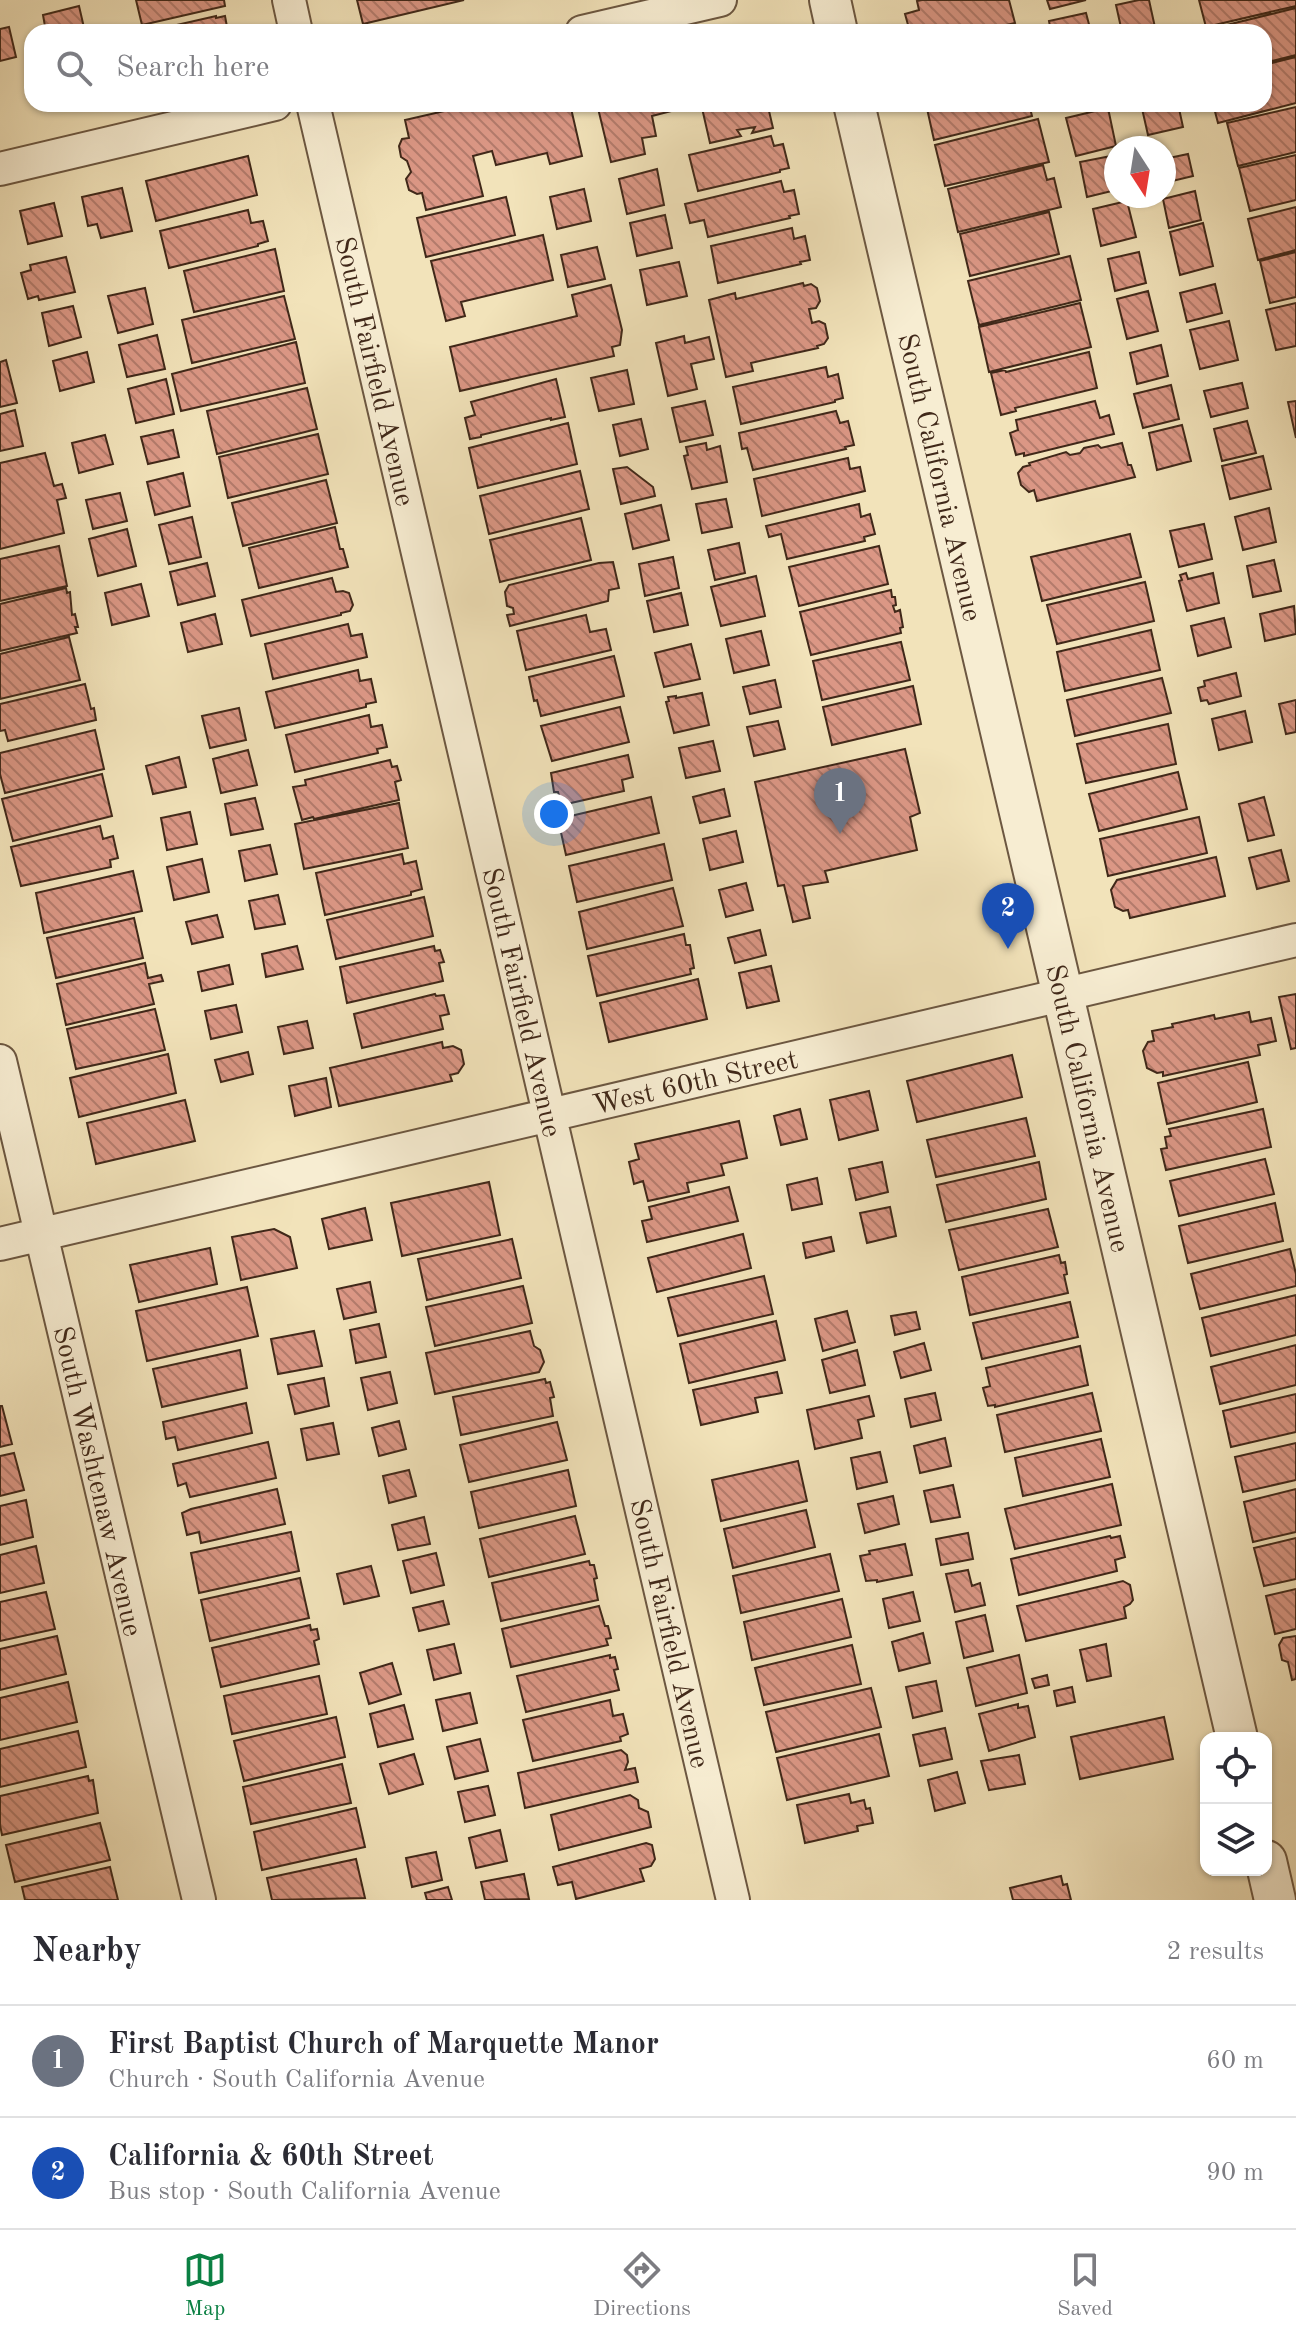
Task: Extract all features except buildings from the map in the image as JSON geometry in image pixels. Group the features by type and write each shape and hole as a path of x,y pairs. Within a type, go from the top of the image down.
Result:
{"street":[{"path":"289,0 294,24"},
{"path":"616,24 720,0"},
{"path":"830,0 835,24"},
{"path":"0,169 241,112"},
{"name":"South Fairfield Avenue","path":"315,112 733,1900"},
{"name":"South California Avenue","path":"856,112 1236,1732"},
{"name":"West 60th Street","path":"0,1244 1296,940"},
{"name":"South Washtenaw Avenue","path":"0,1061 199,1900"},
{"path":"1269,1876 1275,1900"}],"place":[{"name":"First Baptist Church of Marquette Manor","path":"840,834"},
{"name":"California & 60th Street","path":"1008,949"}]}
